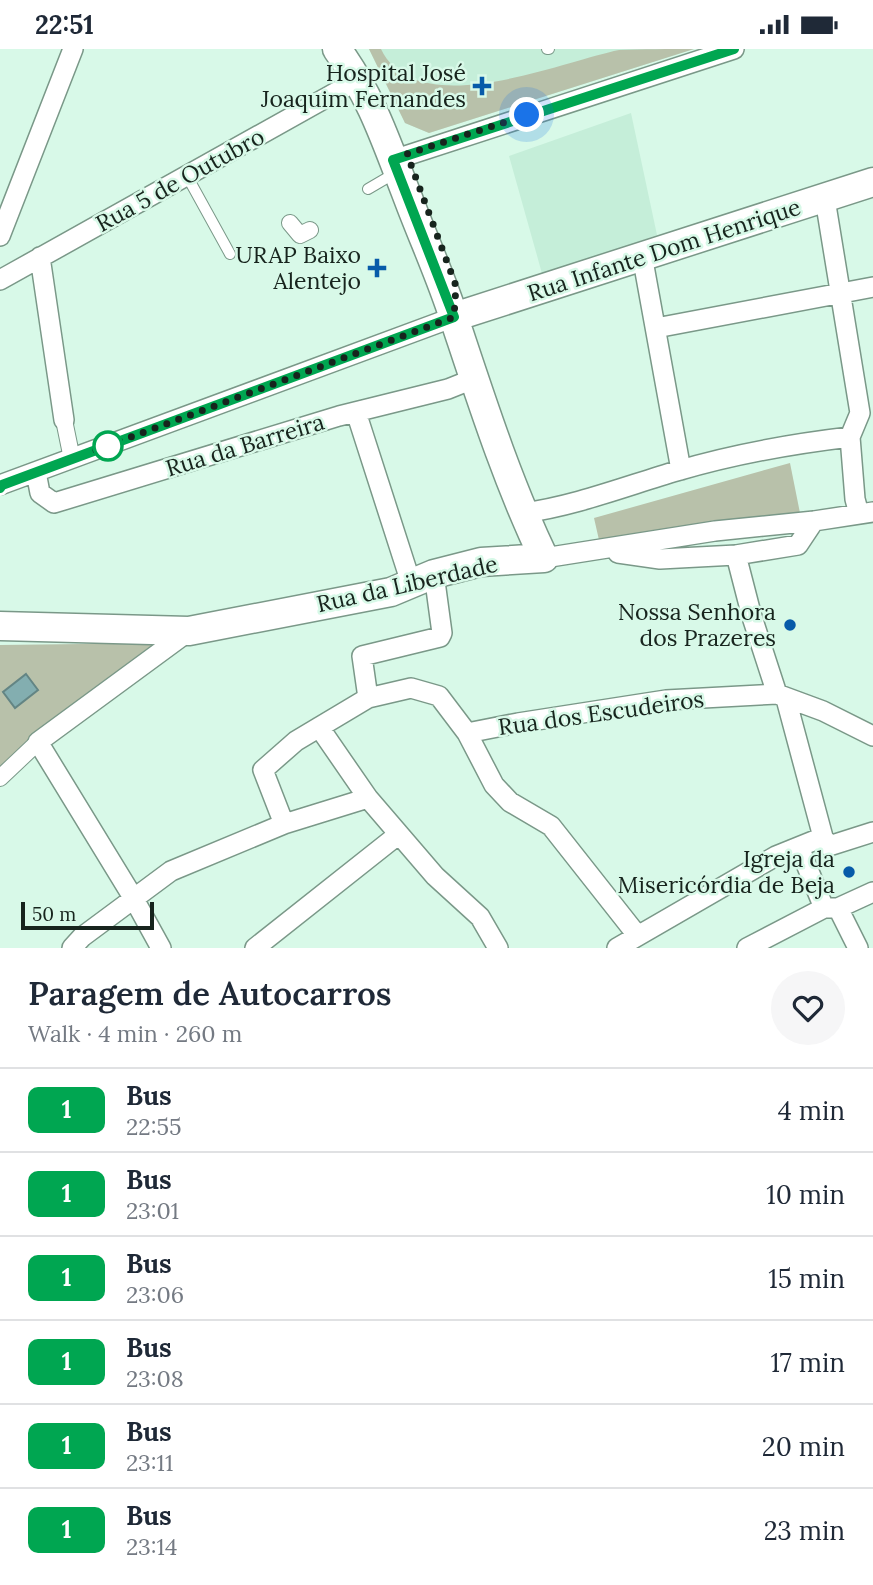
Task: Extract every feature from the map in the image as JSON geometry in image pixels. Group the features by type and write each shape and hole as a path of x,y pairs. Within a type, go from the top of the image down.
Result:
{"main road":[{"path":"337,49 358,78 456,286 454,317 473,379 523,513 544,558"},
{"path":"355,49 384,96 399,162"},
{"name":"Rua Infante Dom Henrique","path":"454,317 873,182"},
{"name":"Rua da Liberdade","path":"0,627 189,631 391,592 423,578 481,562 544,558"}],"street":[{"path":"0,236 73,49"},
{"path":"399,162 734,49"},
{"name":"Rua 5 de Outubro","path":"0,281 358,78"},
{"path":"544,558 715,531 866,513 855,499 850,437 860,413 825,199"},
{"path":"290,223 300,235 310,230"},
{"path":"642,255 681,470"},
{"path":"40,257 72,459"},
{"path":"656,328 873,287"},
{"path":"1,486 454,317"},
{"name":"Rua da Barreira","path":"36,472 40,493 54,503 356,412 448,389 473,379"},
{"path":"356,412 423,578 442,633 440,637 362,656 368,698"},
{"path":"523,513 548,510 681,470 782,445 850,437"},
{"path":"596,550 660,559 736,555 798,545 814,521"},
{"path":"736,555 752,617 789,699 792,721 823,837 829,846 873,832"},
{"path":"0,778 38,742 189,631"},
{"path":"284,824 263,770 296,741 368,698 411,688 439,696 467,733 494,785 510,802 551,826 637,935"},
{"path":"789,699 873,736"},
{"name":"Rua dos Escudeiros","path":"467,733 655,701 789,699"},
{"path":"318,727 368,797 399,834 435,876 480,917 498,948"},
{"path":"38,742 161,948"},
{"path":"72,948 82,937 171,871 284,824 368,797"},
{"path":"255,948 399,834"},
{"path":"617,948 740,875 776,856 823,837"},
{"path":"799,847 831,908 858,948"},
{"path":"756,946 831,908 873,892"}],"lane":[{"path":"368,189 399,162"},
{"path":"187,176 230,254"}],"shaded area":[{"name":"Hospital José Joaquim Fernandes","path":"369,49 694,49 429,133 405,123"},
{"name":"Hospital José Joaquim Fernandes","path":"369,49 381,49 399,71 425,82 457,85 527,75 619,50 694,49 429,133 405,123"},
{"path":"631,113 657,235 543,277 509,156"},
{"path":"790,463 800,513 599,540 594,518"},
{"path":"163,643 0,777 0,645"}],"water":[{"path":"26,674 38,690 15,708 3,692"}],"bus line":[{"name":"1","path":"0,488 2,485 454,317 393,160 734,49"}],"place":[{"name":"Hospital José Joaquim Fernandes","path":"482,86"},
{"name":"URAP Baixo Alentejo","path":"377,268"},
{"name":"Nossa Senhora dos Prazeres","path":"790,625"},
{"name":"Igreja da Misericórdia de Beja","path":"849,872"}],"route":[{"path":"108,446 96,450 454,317 456,286 407,154 527,115"}]}
